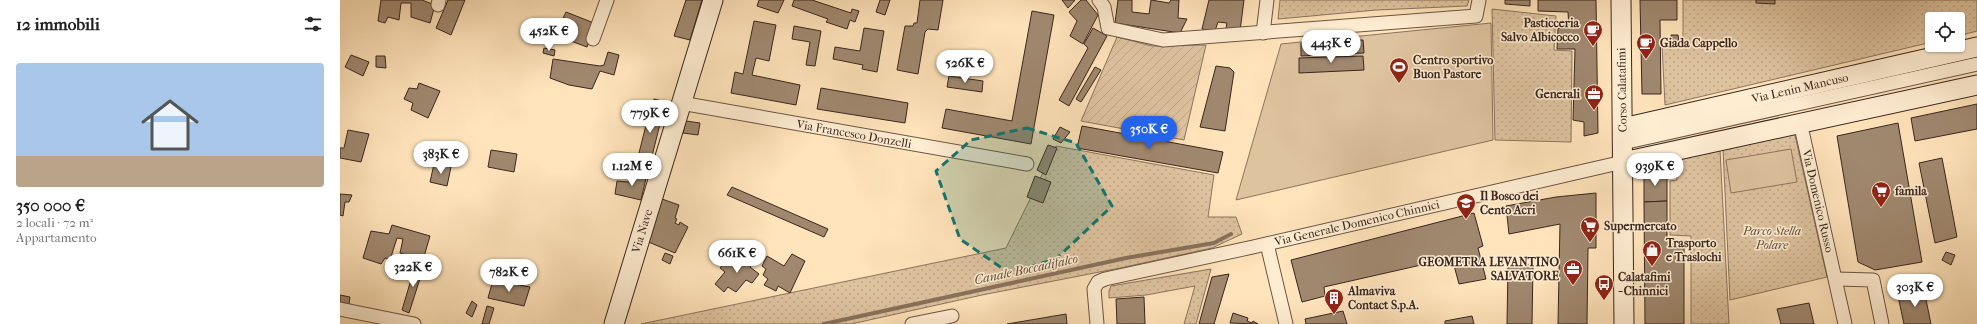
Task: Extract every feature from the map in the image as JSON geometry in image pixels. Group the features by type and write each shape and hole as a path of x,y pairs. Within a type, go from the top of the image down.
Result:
{"street":[{"path":"593,39 607,0"},
{"name":"Via Nave","path":"614,324 713,0"},
{"path":"1263,33 1267,0"},
{"path":"1103,2 1108,28 1163,40 1476,16 1479,0"},
{"name":"Corso Calatafimi","path":"1621,0 1624,324"},
{"name":"Via Lenin Mancuso","path":"1623,135 1977,47"},
{"name":"Via Lenin Mancuso","path":"1623,135 1977,64"},
{"path":"1623,162 1800,122 1977,85"},
{"name":"Via Francesco Donzelli","path":"681,103 1027,164"},
{"name":"Via Domenico Russo","path":"1800,122 1845,324"},
{"name":"Via Generale Domenico Chinnici","path":"1097,324 1094,289 1098,282 1106,279 1268,244 1623,162"},
{"path":"1268,244 1286,324"},
{"path":"1836,279 1873,280 1882,324"},
{"path":"340,309 414,324"},
{"path":"912,324 952,316"}],"highlighted area":[{"path":"1027,128 1076,143 1112,206 1056,259 1009,273 960,239 936,171 971,140"}],"green space":[{"path":"1280,0 1469,0 1467,6 1376,10 1278,19"},
{"path":"1683,0 1977,0 1977,31 1965,34 1965,12 1925,12 1925,44 1665,105 1662,45 1683,46"},
{"path":"1492,9 1556,16 1554,50 1572,51 1571,142 1495,140"},
{"path":"1491,23 1493,140 1236,200 1281,44"},
{"path":"1117,37 1152,46 1206,45 1184,140 1081,121"},
{"name":"Parco Stella Polare","path":"1794,131 1827,277 1730,300 1723,148"},
{"path":"1056,146 1214,175 1208,217 1236,217 1242,234 1212,248 982,295 851,324 641,324 1006,248"},
{"path":"1791,149 1797,182 1731,193 1726,160"},
{"path":"1720,150 1729,324 1691,324 1691,236 1670,235 1670,181 1677,180 1674,160"},
{"path":"1211,269 1196,324 1184,324 1195,286 1146,295 1109,298 1111,286"}],"building":[{"path":"381,0 422,0 435,5 430,23 411,17 411,3 401,3 399,20 388,17 385,23 378,21"},
{"path":"448,0 465,0 451,35 436,28"},
{"path":"686,0 702,0 690,40 674,36"},
{"path":"759,0 784,0 778,13 757,6"},
{"path":"794,0 812,0 851,13 852,9 859,11 855,22 850,20 847,29 826,22 828,19 792,6"},
{"path":"880,0 890,0 885,15 876,12"},
{"path":"920,0 943,0 938,30 928,29 925,32 918,74 897,70 905,26 913,26 914,23 917,23"},
{"path":"1062,0 1075,0 1068,8"},
{"path":"1081,0 1086,0 1098,15 1083,44 1070,36 1077,21 1069,12"},
{"path":"1118,0 1132,0 1132,12 1149,14 1151,0 1169,3 1171,0 1179,0 1178,18 1187,19 1180,33 1115,23"},
{"path":"1209,0 1244,0 1240,31 1225,33 1227,23 1218,22 1215,31 1202,29"},
{"path":"1505,0 1530,0 1530,6 1505,4"},
{"path":"1538,0 1596,0 1598,133 1584,136 1584,122 1573,120 1575,49 1557,49 1558,28 1569,28 1568,12 1538,11"},
{"path":"1640,0 1677,0 1677,20 1660,20 1661,94 1642,94"},
{"path":"1756,0 1775,0 1775,4 1756,3"},
{"path":"1032,11 1054,15 1031,144 942,128 946,109 1012,121"},
{"path":"566,12 594,23 587,47 560,37 556,43 548,38 550,29 559,27"},
{"path":"754,21 776,25 769,61 756,58 752,75 800,85 796,105 731,93 735,72 743,74"},
{"path":"794,26 821,31 815,66 806,65 810,42 792,39"},
{"path":"864,28 884,31 877,72 862,69 863,65 833,59 835,47 860,51"},
{"path":"1093,28 1107,36 1069,106 1059,100 1088,48 1084,44"},
{"path":"1671,35 1678,35 1679,41 1672,42"},
{"path":"1363,40 1364,53 1301,56 1301,43"},
{"path":"544,48 555,50 554,56 543,53"},
{"path":"608,52 619,55 614,75 600,71 592,89 569,85 550,78 553,59 600,66 604,65"},
{"path":"351,55 369,62 363,76 345,67"},
{"path":"376,56 385,56 386,68 376,67"},
{"path":"1363,56 1364,70 1299,73 1299,58"},
{"path":"1216,66 1230,68 1234,72 1225,131 1200,127"},
{"path":"1095,67 1101,70 1081,102 1076,99"},
{"path":"949,76 983,81 982,92 947,87"},
{"path":"419,83 440,91 428,118 411,110 413,103 404,99 409,88 417,89"},
{"path":"821,88 908,103 905,123 817,109"},
{"path":"654,99 666,102 666,110 653,108"},
{"path":"1977,104 1977,129 1915,141 1911,118"},
{"path":"649,113 662,116 652,156 639,153"},
{"path":"686,121 700,123 698,135 683,133"},
{"name":"famila","path":"1898,123 1922,262 1875,270 1858,262 1837,136"},
{"path":"1082,126 1223,152 1218,173 1077,148"},
{"path":"1060,127 1070,132 1061,143 1053,139"},
{"path":"348,130 369,134 361,162 340,158 340,148 344,148"},
{"path":"1048,145 1057,148 1046,175 1037,170"},
{"path":"491,150 517,154 514,172 488,167"},
{"path":"1942,158 1957,237 1935,243 1919,163"},
{"path":"434,164 451,167 447,186 430,182"},
{"path":"1644,172 1667,172 1667,201 1644,202"},
{"path":"633,173 647,174 641,200 615,194 617,181 629,182"},
{"path":"1035,176 1051,182 1043,203 1027,197"},
{"path":"732,187 828,229 824,237 727,195"},
{"name":"GEOMETRA LEVANTINO SALVATORE","path":"1596,193 1596,248 1588,248 1587,324 1558,324 1560,224 1509,234 1506,206 1556,197"},
{"path":"340,194 352,195 349,202 345,202 343,216 340,215"},
{"path":"662,199 679,205 675,223 679,225 680,222 688,227 675,253 646,241"},
{"path":"1667,201 1667,241 1684,241 1684,324 1645,324 1644,202"},
{"path":"1474,213 1483,246 1478,248 1486,279 1459,284 1452,258 1324,287 1325,296 1302,302 1291,260"},
{"path":"392,225 430,236 423,260 400,253 403,239 397,238 390,260 385,258 381,264 363,258 371,231 389,234"},
{"path":"740,252 753,262 750,267 759,274 752,283 746,280 736,292 728,287 724,292 715,284 725,272 720,268 724,263 729,266"},
{"path":"1946,252 1955,255 1951,265 1942,260"},
{"path":"665,253 673,256 670,264 662,260"},
{"path":"792,254 805,261 790,293 778,286 776,291 764,285 768,279 763,275 766,269 762,266 767,256 784,266"},
{"path":"416,263 424,266 409,313 402,310"},
{"path":"1508,265 1533,265 1532,324 1507,324"},
{"path":"1229,274 1214,324 1199,324 1212,277"},
{"path":"493,280 530,287 524,306 488,298"},
{"path":"1924,290 1931,324 1904,324 1898,296"},
{"path":"340,295 350,297 349,304 340,302"},
{"path":"1144,297 1145,324 1117,324 1116,299"},
{"path":"472,301 477,305 472,317 466,313"},
{"path":"1809,303 1814,324 1781,324 1777,309"},
{"path":"487,306 494,308 489,324 482,324"},
{"name":"Almaviva Contact S.p.A.","path":"1343,311 1347,324 1306,324 1305,319"},
{"path":"1233,313 1248,318 1247,321 1252,323 1253,321 1258,324 1230,323"},
{"path":"1066,314 1067,324 1007,324"},
{"path":"1472,316 1474,324 1445,324 1445,321"}],"waterway":[{"name":"Canale Boccadifalco","path":"824,324 1126,258 1214,243 1231,234"}],"place":[{"name":"Pasticceria Salvo Albicocco","path":"1593,47"},
{"name":"Giada Cappello","path":"1646,60"},
{"name":"Centro sportivo Buon Pastore","path":"1399,84"},
{"name":"Generali","path":"1594,111"},
{"name":"famila","path":"1881,208"},
{"name":"Il Bosco dei Cento Acri","path":"1466,220"},
{"name":"Supermercato","path":"1590,243"},
{"name":"Trasporto e Traslochi","path":"1652,267"},
{"name":"GEOMETRA LEVANTINO SALVATORE","path":"1573,286"},
{"name":"Calatafimi - Chinnici","path":"1604,301"},
{"name":"Almaviva Contact S.p.A.","path":"1334,315"}]}
